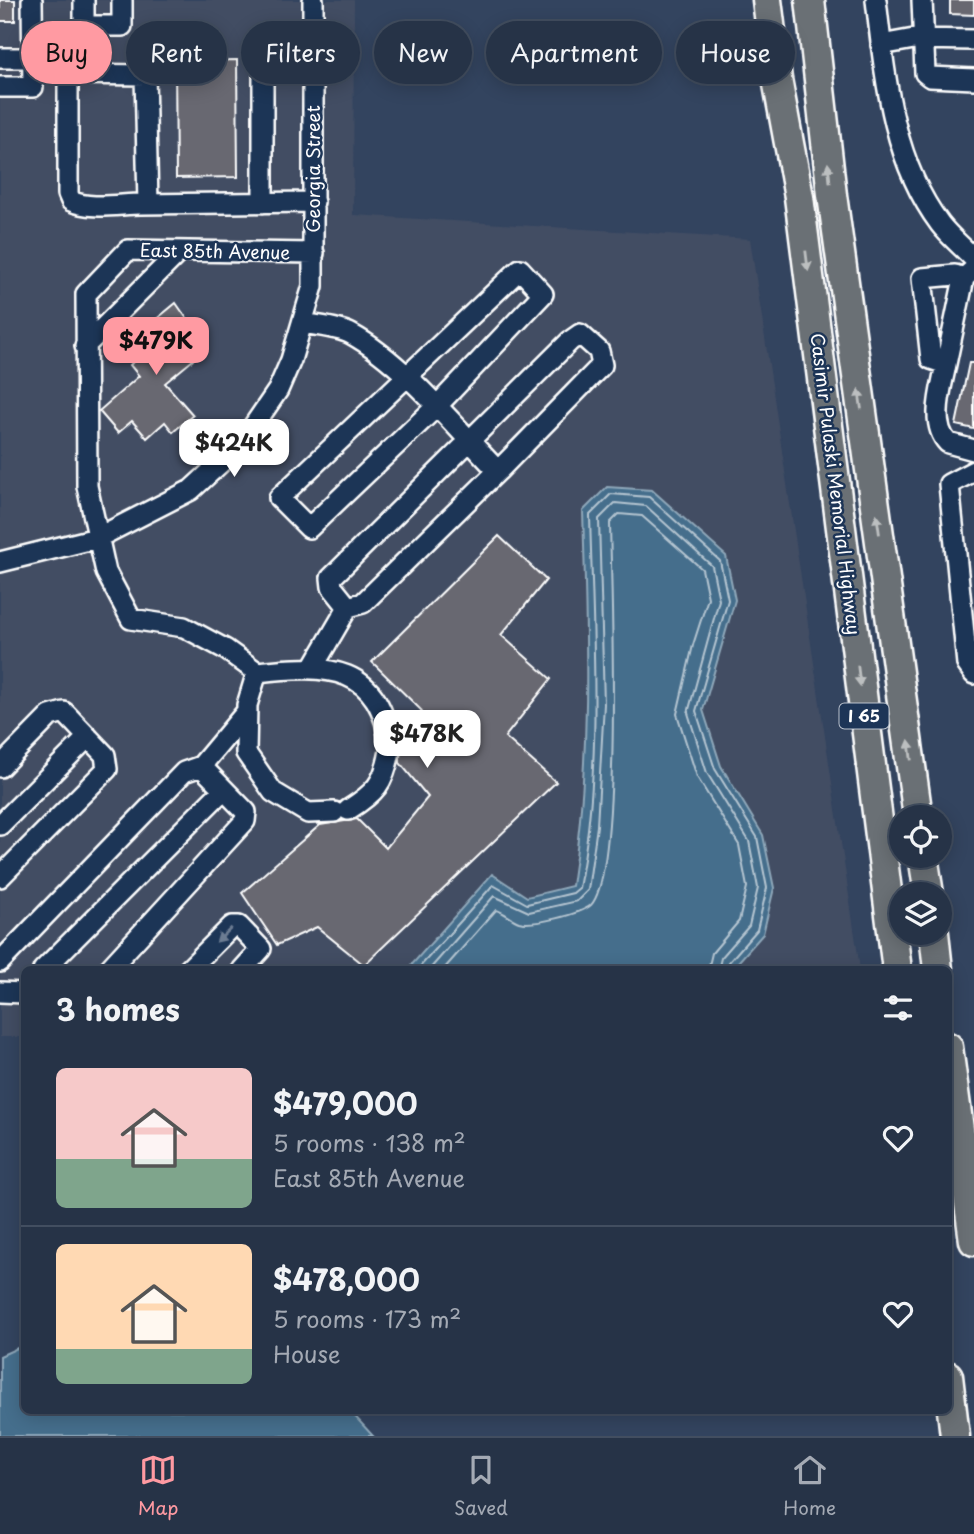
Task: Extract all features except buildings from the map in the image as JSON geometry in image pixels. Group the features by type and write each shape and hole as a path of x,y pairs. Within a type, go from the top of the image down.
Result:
{"highway":[{"name":"Casimir Pulaski Memorial Highway","path":"767,0 777,79 799,197 896,966"},
{"name":"Casimir Pulaski Memorial Highway","path":"810,0 832,195 916,805"},
{"path":"935,945 938,966"},
{"path":"952,1076 974,1241"},
{"path":"952,1410 955,1436"}],"street":[{"path":"32,0 32,21"},
{"path":"84,0 84,26 122,26 122,0"},
{"name":"Georgia Street","path":"313,0 313,21"},
{"path":"876,0 881,45 902,151 940,224 974,259"},
{"path":"922,0 923,63 930,77 974,79"},
{"path":"881,45 922,40 974,40"},
{"path":"0,58 21,58"},
{"path":"148,204 145,75 68,74 68,194 71,201 79,205 314,202"},
{"path":"0,87 33,87 33,84"},
{"path":"263,84 263,203"},
{"name":"Georgia Street","path":"0,562 97,538 191,490 241,444 278,390 303,323 313,286 313,84"},
{"name":"East 85th Avenue","path":"257,672 225,649 184,627 131,619 106,572 87,486 86,294 128,250 314,253"},
{"path":"85,346 180,251"},
{"path":"520,269 543,294 436,407 309,528 279,498 405,375 520,269"},
{"path":"946,364 931,359 922,278 969,274 946,364 938,409 940,429 948,443 974,450"},
{"path":"303,323 349,332 405,375 498,471"},
{"path":"313,667 348,607 363,603 602,365 599,351 580,334 570,341 331,578 332,587 348,607"},
{"path":"974,471 969,470 949,484 967,663 974,674"},
{"path":"313,667 336,672 359,682 377,699 387,722 390,750 386,773 373,794 341,811 308,813 273,792 246,753 247,711 257,672 313,667"},
{"path":"0,962 184,772 201,766 247,711"},
{"path":"0,767 50,716 64,712 105,755 107,769 0,877"},
{"path":"0,825 88,737"},
{"path":"112,966 245,821 246,812 201,766"},
{"path":"47,966 223,790"},
{"path":"192,966 233,926 239,926 261,949 246,966"}],"shaded area":[{"path":"0,0 354,0 354,21 241,21 241,84 354,84 353,215 750,239 860,966 21,966 21,1037 0,1037"}],"water":[{"path":"607,487 652,490 726,556 735,600 703,710 721,766 763,835 774,888 763,934 735,966 411,966 492,874 527,897 572,886 585,746 583,511"},
{"path":"21,1346 21,1414 353,1414 373,1436 0,1436 0,1356"}]}
